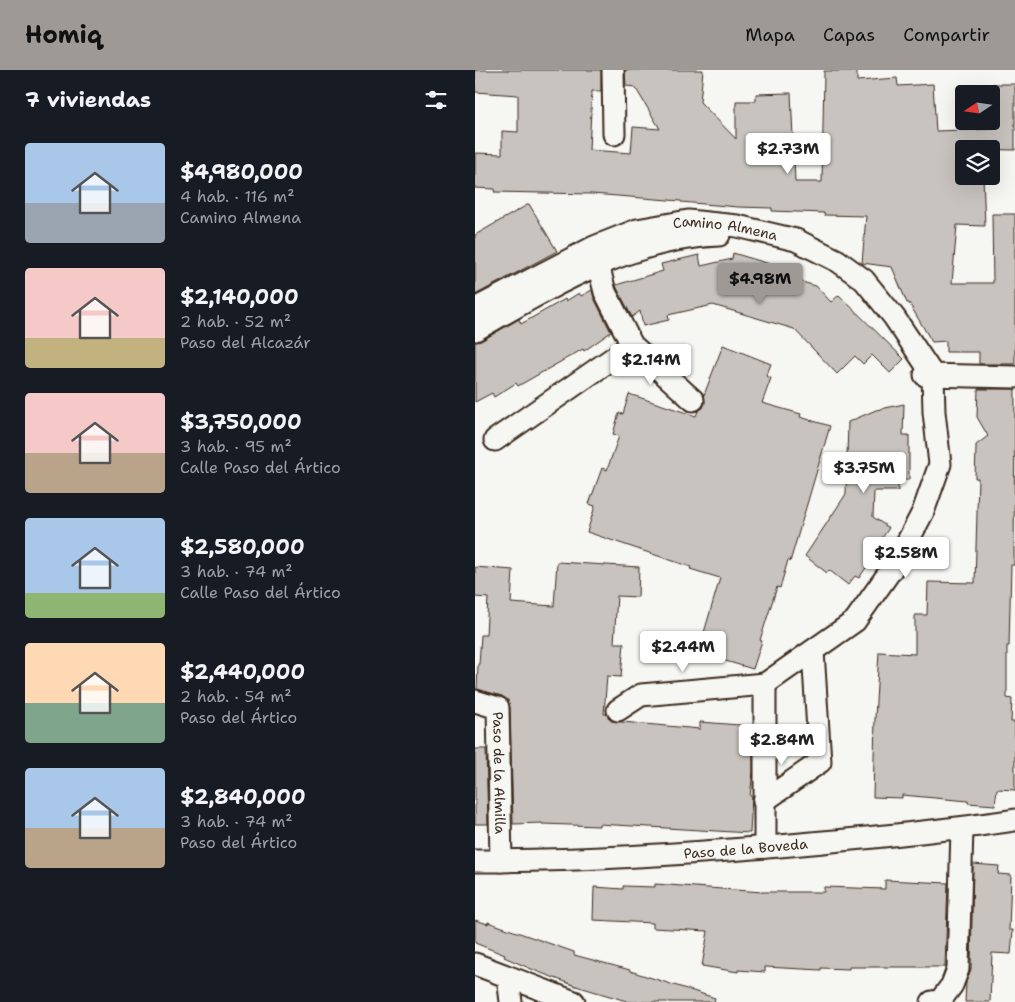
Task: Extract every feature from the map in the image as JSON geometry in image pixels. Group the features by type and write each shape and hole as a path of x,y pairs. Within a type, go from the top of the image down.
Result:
{"street":[{"path":"613,70 614,134"},
{"name":"Camino Almena","path":"475,309 594,247 637,230 688,221 737,226 797,240 838,260 864,280 893,317 929,375"},
{"name":"Camino Almena","path":"475,330 598,264 641,248 694,236 729,235 794,253 817,264 848,284 929,375"},
{"path":"598,264 605,292 632,345 693,400"},
{"path":"495,440 632,345"},
{"path":"618,710 641,695 765,684 855,621 898,560 923,512 940,464 929,375 1006,377"},
{"path":"763,801 820,762 813,651"},
{"path":"765,684 763,801 765,847"},
{"name":"Paso de la Almilla","path":"475,701 497,708 501,861"},
{"name":"Paso de la Boveda","path":"475,861 621,856 765,847 962,828 1015,820"},
{"path":"932,1002 940,1001 953,986 958,969 962,828"},
{"path":"475,964 575,1002"},
{"path":"508,977 511,1002"}],"building":[{"path":"475,70 601,70 601,91 592,91 589,150 631,153 633,127 660,129 635,87 626,86 625,70 703,70 700,102 736,139 736,101 756,101 756,94 791,93 795,182 822,182 824,71 857,71 857,81 897,78 898,86 933,84 936,131 1000,130 1000,85 993,84 1015,84 1015,150 1000,150 1000,140 955,140 955,185 983,185 985,226 957,225 952,283 993,283 992,214 1015,214 1015,364 979,364 979,352 946,352 946,341 932,342 909,303 907,303 892,267 862,263 866,216 772,211 772,208 738,207 592,194 494,192 495,189 475,188 475,153 502,154 502,131 518,132 518,95 475,92"},
{"path":"529,204 557,251 475,295 475,235"},
{"path":"733,253 790,270 788,278 816,286 831,302 839,295 904,359 890,373 872,355 863,364 855,356 837,374 794,329 713,305 668,315 669,320 643,326 640,311 632,317 616,285 663,271 661,264 699,255 701,266 732,259"},
{"path":"592,290 611,332 584,351 583,349 518,386 516,383 494,397 492,393 475,402 475,342 481,341 519,319 521,324 565,299 566,301 579,293 581,296"},
{"path":"723,345 771,364 766,376 771,378 762,403 801,414 800,417 830,426 790,562 788,560 780,588 777,587 753,669 698,653 720,578 587,532 595,506 589,504 602,468 607,470 619,436 613,434 619,413 623,414 629,394 696,416 705,403 704,395"},
{"path":"978,389 1015,389 1014,565 1011,565 1009,646 1007,646 1007,698 1012,699 1011,722 1015,722 1015,790 997,789 995,805 902,795 902,798 873,797 879,652 915,654 915,615 927,615 928,582 975,583 978,478 975,478 976,445 988,436 977,417"},
{"path":"904,404 903,435 909,435 909,480 898,480 898,491 874,491 873,517 889,528 880,541 890,548 880,564 872,559 859,578 855,576 848,585 829,570 827,573 805,556 846,494 848,422 876,410"},
{"path":"557,562 639,567 638,597 617,596 614,643 624,643 621,677 607,676 604,714 607,714 611,721 700,729 700,722 753,726 750,833 599,824 599,826 542,823 513,824 510,707 508,700 502,696 477,689 481,635 486,635 488,598 475,597 475,567 513,570 511,603 554,606"},
{"path":"475,749 486,749 488,824 475,824"},
{"path":"973,864 999,866 998,874 1011,875 1009,930 1013,930 1011,954 992,953 990,1002 965,1002 966,982 971,969"},
{"path":"885,880 948,883 945,967 849,967 849,969 821,968 821,970 765,967 765,972 738,970 738,972 702,966 708,931 653,928 653,923 593,920 594,887 623,889 623,886 655,887 655,884 762,892 824,892 824,887 885,889"},
{"path":"475,920 488,924 488,922 574,952 574,955 630,970 715,998 714,1002 630,1002 576,986 536,971 504,957 505,955 475,943"}]}
